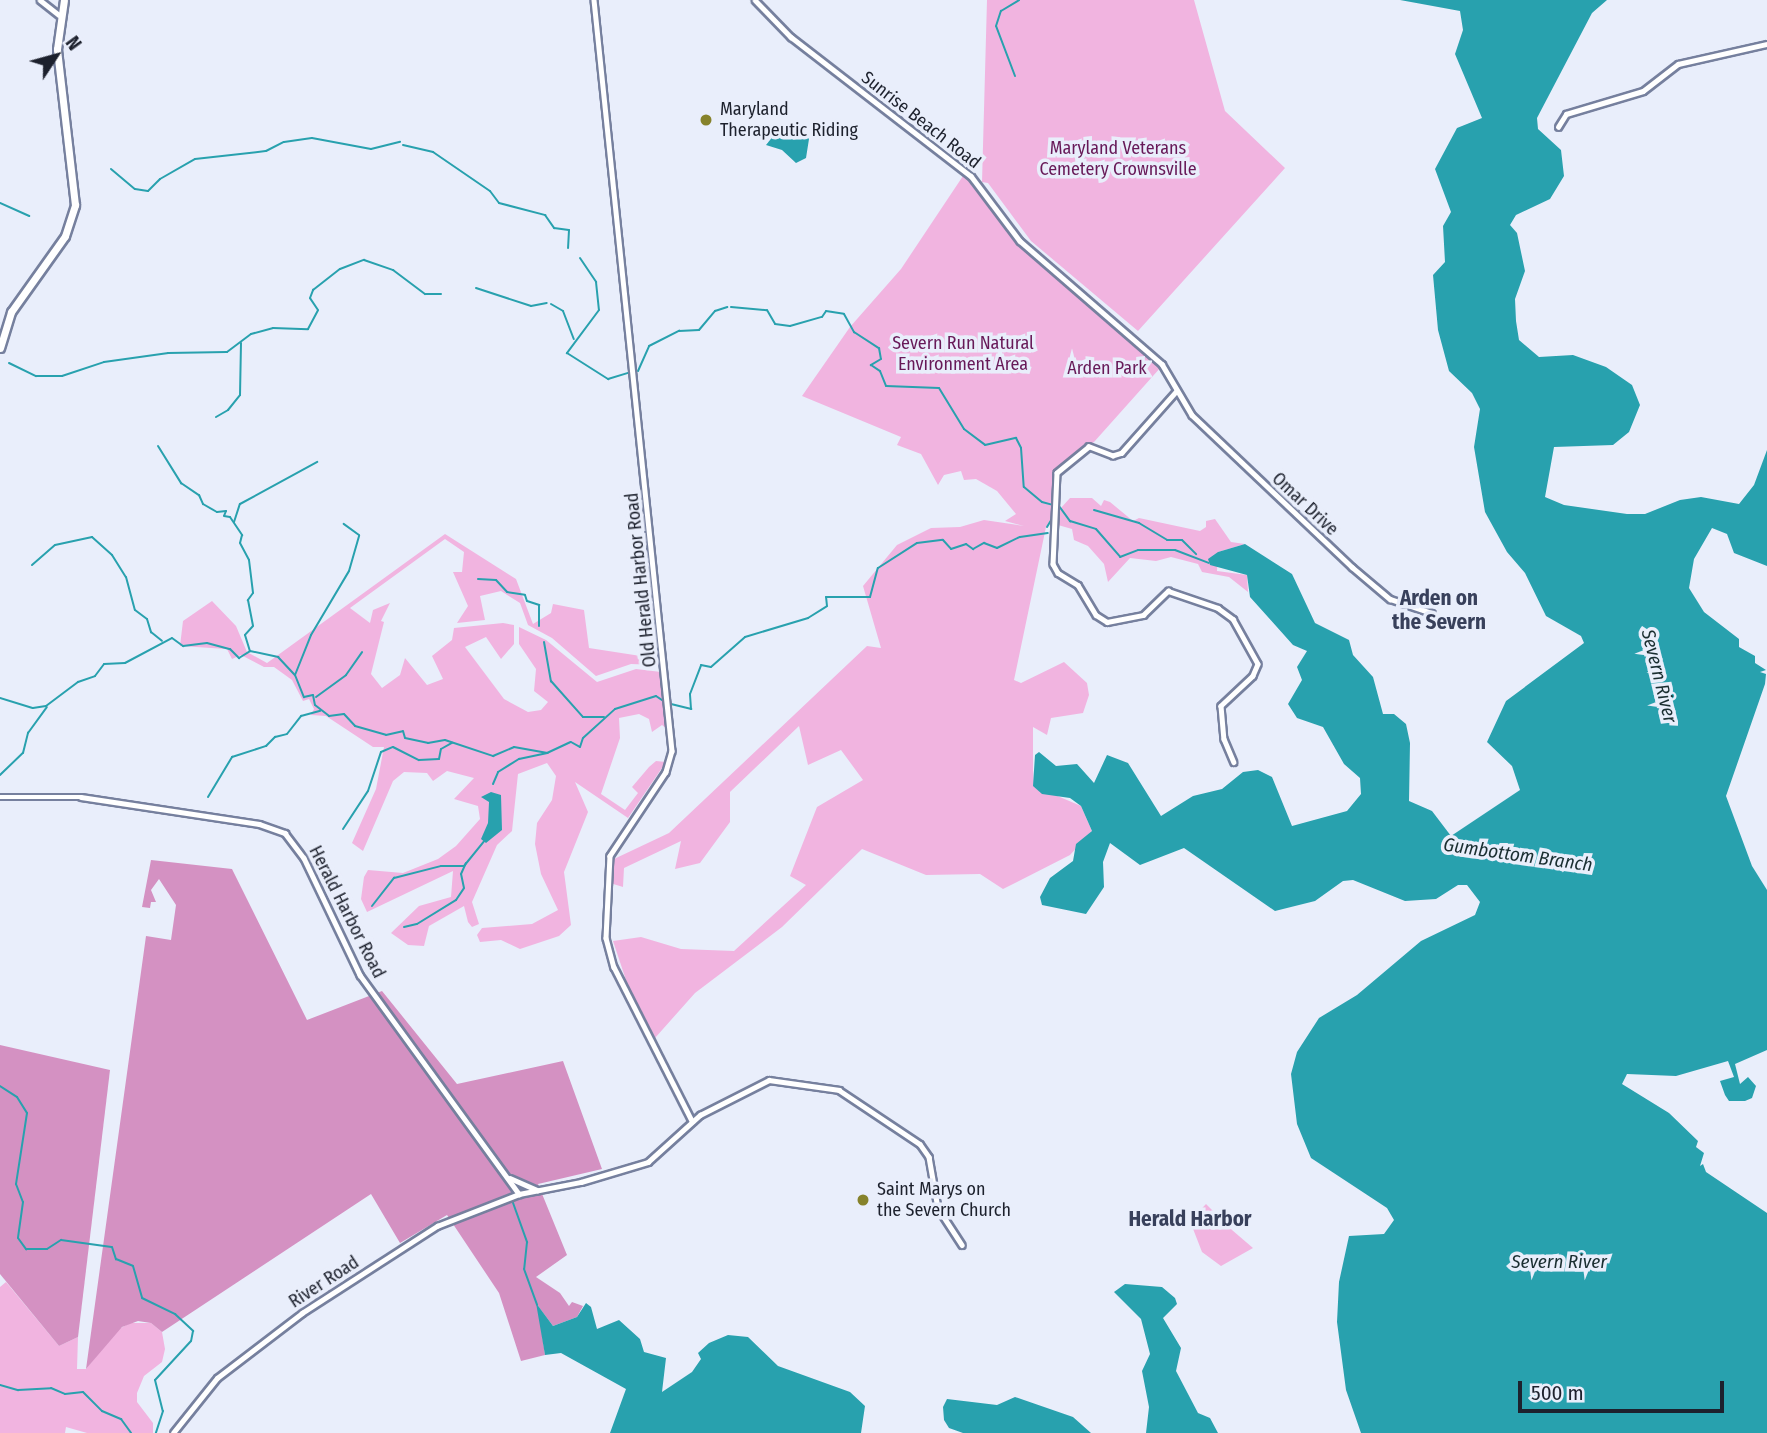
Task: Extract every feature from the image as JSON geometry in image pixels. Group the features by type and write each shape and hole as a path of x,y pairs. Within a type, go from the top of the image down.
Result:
{"main road":[{"path":"0,348 11,312 65,236 75,205 57,49 59,15 64,0"}],"street":[{"path":"40,0 59,15"},
{"name":"Old Herald Harbor Road","path":"594,0 672,751 666,772 610,856 607,947 662,1071 692,1121"},
{"name":"Sunrise Beach Road","path":"755,0 791,37 971,176 1020,241 1162,364 1177,391"},
{"path":"1558,127 1566,114 1643,91 1678,64 1767,44"},
{"path":"1177,391 1115,456 1089,447 1056,476 1054,568 1078,585 1096,615 1107,622 1143,615 1168,591 1218,608 1233,619 1258,664 1253,676 1221,706 1224,739 1234,762"},
{"name":"Omar Drive","path":"1177,391 1192,415 1352,567 1390,599 1432,613"},
{"name":"Herald Harbor Road","path":"0,797 81,797 259,824 285,833 304,858 360,975 519,1194"},
{"path":"519,1194 648,1162 672,1145 692,1121 760,1083 792,1082 839,1090 917,1142 929,1157 938,1208 962,1245"},
{"name":"Herald Harbor Road","path":"504,1172 538,1191"},
{"name":"River Road","path":"173,1433 212,1383 302,1312 437,1226 519,1194"}],"green space":[{"name":"Maryland Veterans Cemetery Crownsville","path":"987,0 1194,0 1225,111 1285,168 1138,331 1031,241 988,183 982,182"},
{"path":"965,173 1008,227 1161,367 1094,442 1069,458 1053,476 1052,522 1046,527 1014,680 1021,683 1064,662 1087,683 1089,695 1083,713 1051,718 1047,735 1033,727 1033,770 1034,786 1081,806 1092,831 1070,855 1003,889 980,874 926,875 862,849 782,927 695,993 655,1038 627,983 613,941 641,937 681,949 734,951 806,885 790,876 817,807 863,780 841,750 808,765 799,726 730,792 730,822 700,863 675,869 681,841 624,868 623,887 610,883 614,859 669,833 867,646 881,648 863,586 897,545 931,528 960,527 984,520 1024,526 1005,521 1016,514 997,491 976,479 964,480 961,471 944,475 938,485 921,454 897,445 901,437 802,396 850,327 901,269"},
{"path":"1070,498 1092,498 1101,506 1104,500 1110,502 1133,521 1139,518 1200,531 1206,527 1206,521 1215,519 1231,542 1245,544 1218,552 1217,571 1247,575 1248,592 1229,577 1202,572 1198,564 1171,557 1156,561 1130,558 1108,582 1104,564 1088,546 1074,540 1072,529 1058,525 1060,509"},
{"path":"445,534 516,579 533,624 551,613 553,604 584,610 589,648 660,659 658,665 631,664 596,676 552,638 528,625 520,603 501,591 480,596 485,620 457,623 468,606 453,572 462,572 464,552 445,539 350,608 370,623 373,610 390,603 381,621 384,622 371,674 382,688 400,675 405,658 427,685 443,679 432,656 452,640 454,628 503,623 514,625 514,644 501,659 486,637 465,647 504,699 528,712 541,710 548,702 534,691 536,669 519,644 519,627 546,640 597,682 636,669 661,672 667,729 662,725 652,732 649,719 639,714 619,718 620,738 601,794 625,810 638,793 632,787 649,767 656,761 666,762 628,818 575,782 588,812 564,872 571,925 559,936 520,949 501,940 480,942 477,935 482,928 532,924 558,910 541,874 535,844 537,823 552,800 556,776 547,763 518,774 512,831 497,845 472,902 479,924 472,927 464,906 429,926 424,946 408,945 391,933 419,906 451,897 453,871 367,912 361,899 364,877 368,870 403,873 438,859 456,846 480,819 478,806 454,799 474,778 447,771 433,781 427,773 404,772 393,781 363,851 352,843 376,789 384,747 373,747 326,716 311,715 314,709 309,699 303,701 292,680 274,667 264,667 241,655 232,659 227,649 180,646 183,621 212,601 236,626 247,652 267,663"},
{"path":"1206,1204 1253,1248 1221,1266 1202,1252 1190,1221"},
{"path":"6,1282 59,1346 78,1337 77,1369 86,1369 117,1330 130,1323 151,1323 162,1332 165,1349 162,1362 144,1376 137,1393 137,1402 153,1423 153,1433 87,1433 66,1427 65,1433 0,1433 0,1287"}],"shaded area":[{"path":"151,860 232,869 307,1020 382,991 457,1084 563,1061 602,1169 538,1184 567,1255 536,1277 560,1293 569,1306 572,1302 583,1306 577,1317 553,1326 538,1306 545,1355 521,1361 499,1293 447,1215 400,1243 371,1194 162,1332 151,1323 138,1321 122,1327 86,1369 146,936 171,940 176,905 159,879 151,890 156,902 151,902 150,908 142,907"},
{"path":"0,1045 110,1070 78,1337 59,1346 0,1274"}],"water":[{"name":"Severn River","path":"1400,0 1607,0 1592,13 1537,118 1538,129 1561,150 1564,176 1550,199 1516,215 1510,225 1517,233 1525,271 1515,299 1516,321 1519,340 1539,357 1573,355 1606,367 1632,385 1640,405 1629,432 1613,445 1554,447 1545,497 1564,505 1627,514 1645,514 1680,500 1701,497 1739,504 1754,485 1767,450 1767,566 1734,553 1727,534 1712,528 1694,559 1689,588 1704,612 1739,639 1739,647 1755,656 1755,663 1766,670 1760,672 1766,674 1765,684 1726,796 1752,866 1767,890 1767,1050 1735,1064 1740,1084 1748,1077 1756,1086 1752,1098 1745,1101 1729,1101 1725,1095 1720,1081 1734,1077 1728,1061 1676,1076 1627,1074 1622,1084 1669,1113 1698,1141 1696,1147 1704,1153 1700,1166 1703,1164 1706,1172 1767,1213 1767,1433 1361,1433 1346,1390 1337,1322 1339,1282 1349,1236 1384,1234 1394,1220 1387,1208 1311,1158 1297,1124 1291,1074 1297,1052 1319,1018 1357,995 1421,941 1475,915 1480,902 1467,885 1458,885 1436,899 1405,901 1353,880 1343,881 1315,901 1275,911 1184,848 1140,865 1110,843 1103,862 1104,887 1086,914 1042,905 1040,897 1050,878 1073,861 1076,844 1092,831 1081,806 1070,798 1042,794 1033,786 1035,755 1039,752 1056,766 1077,764 1094,783 1107,755 1128,763 1161,816 1193,796 1222,789 1243,772 1258,770 1272,777 1292,826 1347,811 1361,794 1360,778 1344,764 1323,727 1297,718 1288,704 1302,680 1297,667 1307,651 1293,645 1250,597 1247,575 1210,565 1208,559 1218,552 1245,544 1292,574 1315,623 1349,640 1353,655 1373,677 1383,714 1394,714 1406,724 1410,743 1409,801 1432,811 1451,836 1520,790 1512,766 1487,742 1506,701 1584,643 1581,636 1546,616 1525,573 1507,552 1485,512 1474,447 1480,409 1472,393 1449,371 1438,330 1433,275 1445,262 1443,226 1451,212 1435,169 1457,128 1482,118 1455,54 1463,30 1460,11"},
{"path":"782,125 797,125 809,139 806,158 796,163 782,150 766,145"},
{"path":"491,792 501,795 502,830 486,843 481,839 488,823 489,802 481,797"},
{"path":"1125,1284 1162,1287 1175,1298 1177,1304 1163,1318 1181,1348 1176,1371 1198,1413 1210,1418 1218,1433 1146,1433 1149,1407 1142,1371 1150,1354 1141,1319 1114,1292"},
{"path":"536,1303 553,1326 577,1317 586,1303 591,1307 597,1329 619,1320 640,1339 644,1352 666,1358 662,1392 692,1372 701,1359 698,1353 709,1343 728,1335 748,1337 778,1366 850,1392 865,1406 861,1433 610,1433 626,1389 561,1353 545,1355"},
{"path":"1015,1397 1073,1417 1091,1433 963,1433 949,1428 944,1420 943,1407 947,1399 997,1405"}],"waterway":[{"path":"1015,76 996,26 1001,11 1019,0"},
{"name":"Gumbottom Branch","path":"111,169 135,189 148,191 160,179 195,159 266,151 284,142 312,138 371,149 400,142"},
{"name":"Gumbottom Branch","path":"403,145 433,152 490,191 499,203 545,215 554,228 569,230 568,248"},
{"path":"0,203 29,216"},
{"name":"Gumbottom Branch","path":"580,258 596,282 599,310 567,353 608,379 628,373"},
{"name":"Gumbottom Branch","path":"9,363 36,376 62,376 104,362 168,353 227,352 251,334 273,328 308,329 318,310 310,298 313,290 340,269 364,260 393,270 425,294 441,294"},
{"name":"Gumbottom Branch","path":"476,288 531,306 547,303"},
{"name":"Gumbottom Branch","path":"551,304 563,311 574,339"},
{"name":"Gumbottom Branch","path":"638,371 649,346 679,331 699,330 715,311 727,307"},
{"name":"Gumbottom Branch","path":"731,307 767,310 775,324 790,326 822,317 826,311 844,314 854,332 879,348 881,359 871,365 880,371 886,386 939,388 964,429 985,445 1016,438 1021,448 1024,487 1042,502 1053,505"},
{"path":"216,417 228,410 240,395 241,343"},
{"path":"158,446 181,483 199,495 203,504 217,512 226,511 224,516 230,517 242,535 240,543 249,560 253,593 248,600 253,626 245,635 250,651"},
{"path":"234,522 240,504 317,462"},
{"name":"Gumbottom Branch","path":"1059,506 1070,521 1096,529 1120,557 1138,550 1175,550 1209,563"},
{"path":"1094,510 1139,523 1167,540 1182,540 1196,554"},
{"path":"1047,527 1053,517"},
{"path":"295,675 311,635 349,571 359,535 344,524"},
{"path":"671,704 691,709 690,694 701,665 711,667 745,637 808,618 827,606 826,597 870,597 878,568 917,543 943,540 951,549 966,544 973,549 984,543 997,548 1020,537 1048,533"},
{"path":"32,565 55,545 92,537 112,555 126,577 135,610 147,619 151,632 162,641"},
{"path":"478,579 496,580 507,592 525,595 527,601 539,605 539,626"},
{"path":"0,698 33,708 46,706 78,682 95,676 104,664 125,663 172,638 183,646 207,643 230,649 239,658 250,651 278,657 295,675 304,697 313,695 315,705 329,716 344,714 355,726 386,735 403,731 405,738 428,743 445,740 493,756 514,747 547,753 571,742 580,747 583,738 615,709 656,696 665,702"},
{"path":"544,642 551,681 583,717 604,717"},
{"path":"316,697 346,675 362,652"},
{"path":"0,775 23,753 28,733 47,707"},
{"path":"208,797 232,757 266,746 275,737 287,734 301,716 320,711"},
{"path":"343,829 368,791 381,752 393,747 419,760 439,759 441,749 452,743"},
{"path":"493,784 498,772 519,759 547,753"},
{"path":"372,906 394,878 441,866 464,866 485,840"},
{"path":"404,927 417,924 456,900 464,888 461,874 466,863"},
{"path":"0,1086 17,1097 27,1113 16,1184 23,1202 18,1238 26,1249 47,1249 61,1240 112,1247 116,1259 133,1266 142,1298 175,1314 193,1331 191,1341 155,1380 163,1411 156,1433"},
{"path":"512,1200 527,1242 524,1269 537,1305"},
{"path":"0,1385 18,1390 51,1388 65,1394 83,1392 102,1411 121,1419 131,1433"}],"place":[{"name":"Maryland Therapeutic Riding","path":"706,120"},
{"name":"Saint Marys on the Severn Church","path":"863,1200"}],"district":[{"name":"Arden on the Severn","path":"1439,610"},
{"name":"Herald Harbor","path":"1190,1219"}],"park label":[{"name":"Severn Run Natural Environment Area","path":"963,354"},
{"name":"Arden Park","path":"1107,368"}]}
